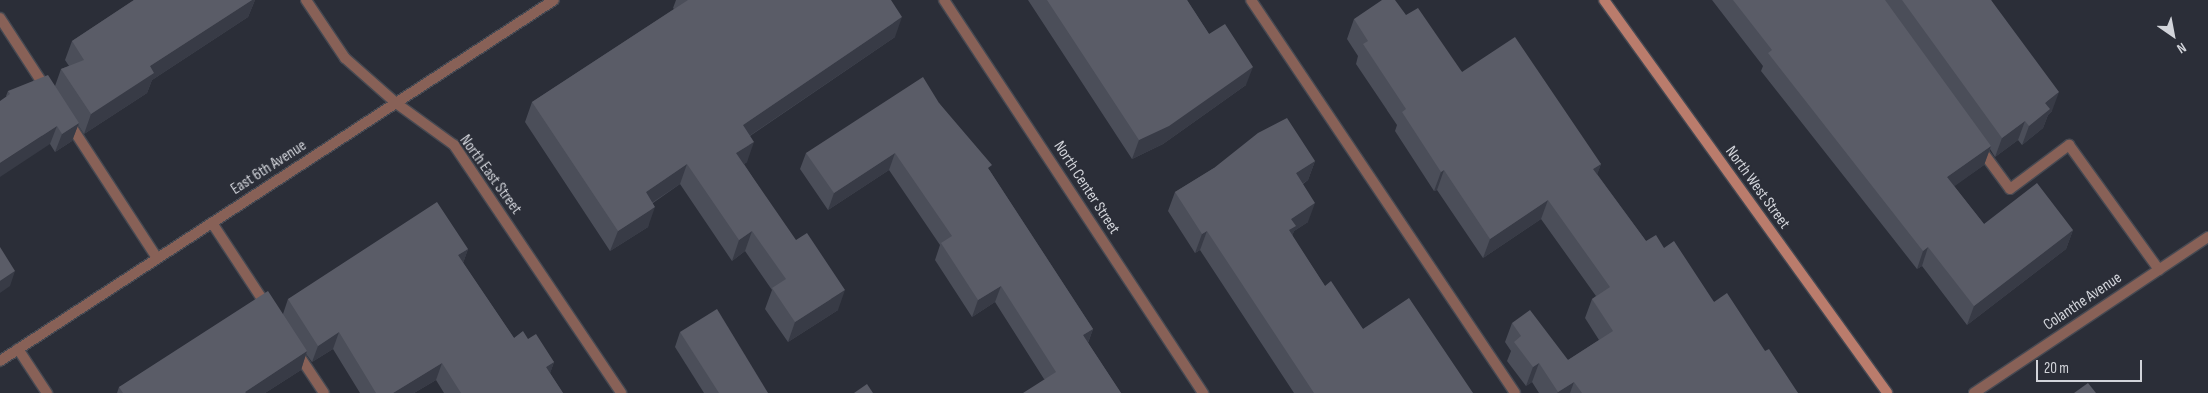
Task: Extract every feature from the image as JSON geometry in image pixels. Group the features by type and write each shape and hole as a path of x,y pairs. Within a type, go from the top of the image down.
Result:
{"street":[{"name":"North East Street","path":"306,0 345,58 396,103 454,146 620,393"},
{"name":"East 6th Avenue","path":"0,361 554,0"},
{"name":"North Center Street","path":"944,0 1203,393"},
{"path":"1250,0 1515,393"},
{"name":"North West Street","path":"1604,0 1887,393"},
{"path":"0,18 157,258"},
{"path":"1970,134 2010,189 2069,145 2159,270"},
{"path":"212,223 271,312"},
{"name":"Colanthe Avenue","path":"1974,393 2208,237"},
{"path":"292,344 324,393"},
{"path":"18,350 47,393"}],"building":[{"path":"134,0 252,0 150,66 154,73 91,114 61,69 84,60 72,41"},
{"path":"688,0 891,0 902,17 743,125 754,142 736,153 796,240 807,233 845,290 795,322 772,288 786,279 752,231 739,240 687,164 646,192 655,207 618,231 532,102"},
{"path":"1047,0 1187,0 1209,34 1225,24 1253,67 1169,126 1139,140"},
{"path":"1382,0 1395,0 1406,15 1418,8 1462,72 1515,37 1601,164 1593,169 1646,241 1656,235 1664,248 1674,241 1714,302 1727,293 1765,351 1769,349 1798,393 1582,393 1574,382 1558,392 1539,363 1533,367 1514,342 1521,336 1512,323 1530,310 1568,360 1613,331 1592,299 1610,287 1548,200 1490,239 1444,170 1441,172 1402,112 1406,109 1363,44 1368,41 1354,19"},
{"path":"1733,0 1885,0 1991,146 1947,177 1984,224 2037,183 2073,230 1974,306 1928,247 1923,251 1768,53 1772,50"},
{"path":"1902,0 1991,0 2059,92 2045,103 2050,109 2029,126 2025,121 2002,138"},
{"path":"48,75 79,123 62,134 57,126 0,163 0,101 10,94 8,91"},
{"path":"923,77 939,103 992,165 988,168 1093,329 1083,335 1121,393 1023,393 1056,372 1001,286 978,300 941,243 952,236 895,153 834,193 806,153"},
{"path":"1287,118 1315,161 1296,173 1315,203 1291,219 1296,226 1289,230 1325,286 1331,281 1363,329 1409,298 1473,393 1314,393 1207,231 1202,234 1175,192 1214,168 1258,133"},
{"path":"437,202 468,249 458,255 514,338 523,331 528,339 536,334 554,362 546,367 563,393 461,393 442,363 393,393 376,393 339,332 318,346 288,299"},
{"path":"0,247 15,271 0,281"},
{"path":"268,291 307,351 246,393 123,393 119,387"},
{"path":"717,309 768,393 719,393 680,332"},
{"path":"2088,383 2096,393 2074,393"},
{"path":"867,384 873,393 854,393"}]}
